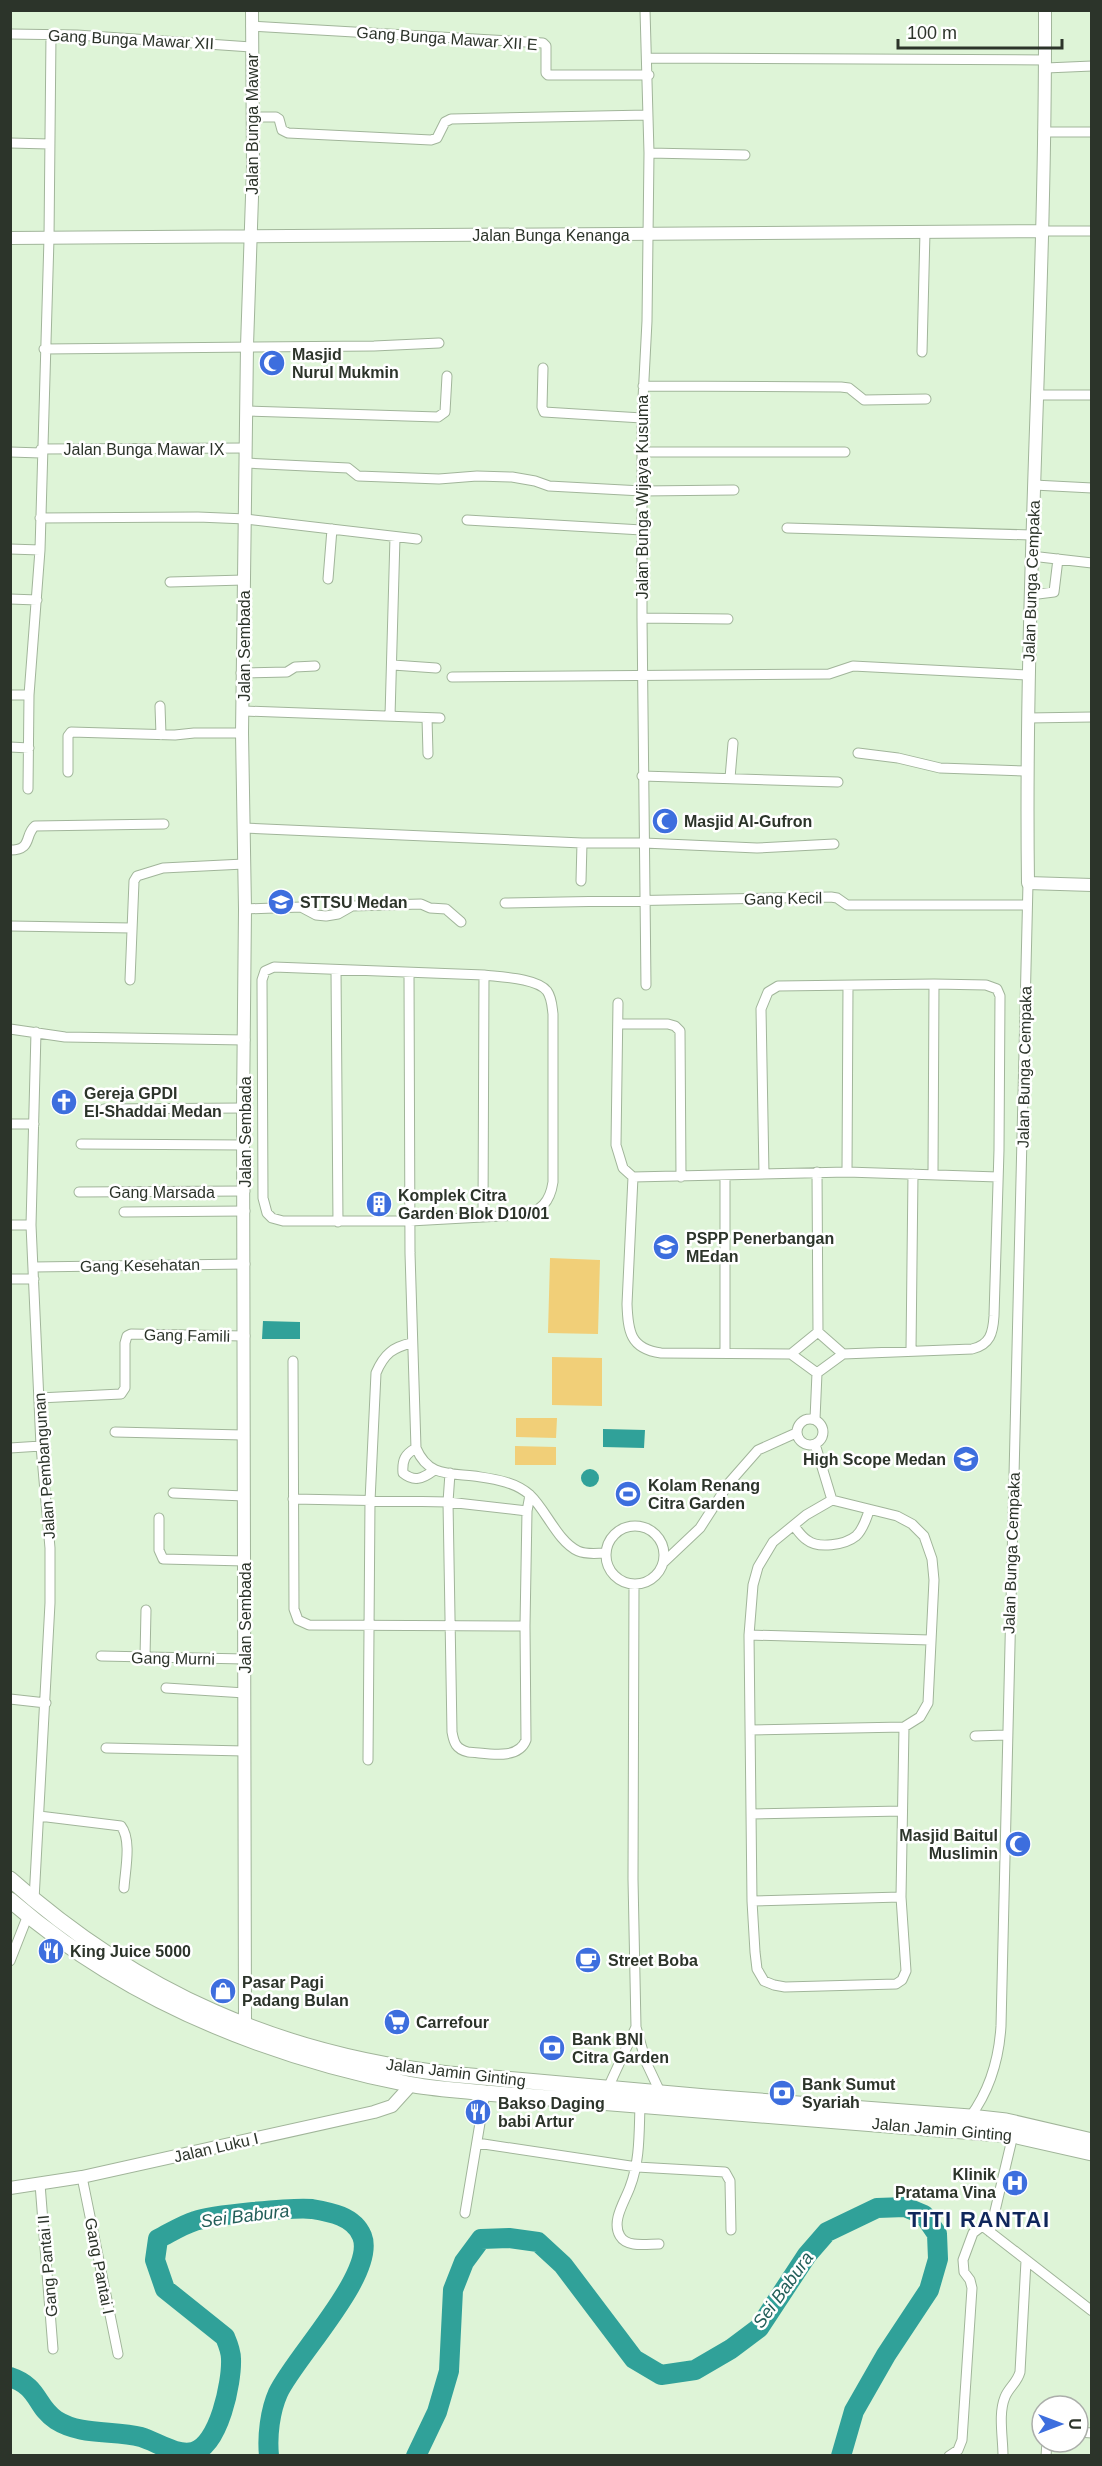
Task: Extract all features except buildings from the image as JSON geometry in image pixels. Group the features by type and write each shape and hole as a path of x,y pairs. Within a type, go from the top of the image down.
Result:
{"main road":[{"name":"Jalan Jamin Ginting","path":"10,1879 34,1900 136,1973 185,2000 245,2026 346,2056 412,2069 606,2096 640,2106 662,2100 1013,2135 1092,2153"},
{"name":"Jalan Jamin Ginting","path":"10,1900 90,1959 135,1987 213,2026 311,2062 411,2085 485,2093 606,2096 970,2117 1006,2121 1092,2141"}],"street":[{"name":"Jalan Bunga Mawar","path":"250,238 253,117 252,10"},
{"name":"Jalan Bunga Wijaya Kusuma","path":"645,10 649,153 646,234 647,321 642,418 642,776 646,985"},
{"name":"Jalan Bunga Cempaka","path":"970,2117 989,2083 998,2056 1000,2041 1028,883 1026,771 1031,535 1044,231 1045,10"},
{"name":"Gang Bunga Mawar XII E","path":"252,26 543,43 546,46 546,73 549,76 648,75"},
{"name":"Gang Bunga Mawar XII","path":"10,34 51,34 251,47"},
{"path":"28,789 29,695 40,550 41,451 49,238 51,34"},
{"path":"648,58 1092,66"},
{"path":"253,117 276,117 279,119 282,130 288,133 431,140 437,138 445,122 451,119 648,115"},
{"path":"1043,132 1092,132"},
{"path":"10,143 49,144"},
{"path":"649,153 745,154"},
{"name":"Jalan Bunga Kenanga","path":"10,238 1092,231"},
{"path":"922,352 925,232"},
{"name":"Jalan Sembada","path":"245,2026 243,1435 245,1191 243,1108 246,1040 242,673 250,238"},
{"path":"44,350 374,346 439,342"},
{"path":"543,368 542,407 544,412 642,418"},
{"path":"246,411 440,417 445,412 447,376"},
{"path":"643,386 841,387 849,388 864,400 926,399"},
{"path":"1036,395 1092,395"},
{"name":"Jalan Bunga Mawar IX","path":"10,452 246,448"},
{"path":"642,452 845,452"},
{"path":"246,463 348,468 358,476 439,479 477,476 512,477 549,486 642,491 734,490"},
{"path":"1034,485 1092,488"},
{"path":"40,518 246,519 417,539"},
{"path":"467,520 642,530"},
{"path":"787,528 1031,535"},
{"path":"328,579 332,529"},
{"path":"390,716 395,537"},
{"path":"10,549 40,550"},
{"path":"1031,556 1092,563"},
{"path":"1030,595 1054,592 1058,559"},
{"path":"170,582 244,580"},
{"path":"10,599 37,600"},
{"path":"642,618 728,619"},
{"path":"393,665 436,668"},
{"path":"242,673 287,672 296,667 315,666"},
{"path":"452,677 829,674 853,666 1028,675"},
{"path":"10,695 29,695"},
{"path":"160,706 161,735"},
{"path":"244,711 440,718"},
{"path":"428,717 428,754"},
{"path":"1028,718 1092,717"},
{"path":"68,772 68,736 70,733 161,735 242,733"},
{"path":"730,778 733,743"},
{"path":"10,747 29,748"},
{"path":"858,753 898,758 940,768 1026,771"},
{"path":"642,776 838,782"},
{"path":"10,850 24,847 35,826 164,824"},
{"path":"244,828 582,843 758,848 834,844"},
{"path":"581,881 582,843"},
{"path":"130,980 134,881 140,874 163,868 244,864"},
{"path":"1028,883 1092,885"},
{"name":"Gang Kecil","path":"505,903 831,897 847,905 1027,905"},
{"path":"245,909 301,907 316,915 326,916 338,914 352,906 421,904 430,908 446,909 461,922"},
{"path":"10,926 131,928"},
{"path":"274,967 409,973 484,975 536,983 542,986 551,998 553,1014 553,1182 551,1194 538,1210 521,1215 410,1221 277,1220 267,1213 263,1198 263,974 274,967"},
{"path":"336,970 338,1222"},
{"path":"409,973 410,1221 416,1448 420,1458 434,1471 511,1483 530,1496 557,1531 577,1551 588,1554 606,1553"},
{"path":"483,1216 484,975"},
{"path":"933,1174 934,984"},
{"path":"764,1174 761,1009 764,996 772,988 778,986 934,984 995,987 1000,994 998,1177 994,1316 991,1337 986,1344 972,1349 843,1354 817,1373"},
{"path":"847,1172 848,986"},
{"path":"618,1003 616,1145 622,1168 633,1177 847,1172 998,1177"},
{"path":"618,1024 668,1024 680,1031 681,1177"},
{"path":"10,1029 65,1037 246,1040"},
{"name":"Jalan Pembangunan","path":"34,1900 50,1603 50,1548 41,1446 31,1225 36,1032"},
{"path":"104,1109 243,1108"},
{"path":"10,1124 34,1124"},
{"path":"81,1144 244,1145"},
{"path":"817,1172 818,1332 843,1354"},
{"path":"912,1350 913,1174"},
{"path":"725,1176 725,1352"},
{"path":"633,1177 627,1304 634,1341 642,1348 661,1353 791,1354 817,1373"},
{"name":"Gang Marsada","path":"79,1192 245,1191"},
{"path":"124,1212 245,1211"},
{"path":"10,1225 31,1225"},
{"name":"Gang Kesehatan","path":"34,1267 245,1263"},
{"path":"10,1279 34,1279"},
{"path":"791,1354 818,1332"},
{"name":"Gang Famili","path":"39,1398 123,1393 125,1342 127,1336 131,1334 245,1336"},
{"path":"368,1760 370,1501 376,1373 383,1356 399,1345 412,1342"},
{"path":"293,1361 294,1609 298,1620 309,1625 525,1626"},
{"path":"814,1419 817,1373"},
{"path":"664,1562 664,1550 660,1538 651,1530 640,1526 628,1526 617,1532 609,1541 606,1553 610,1571 625,1583 634,1585 644,1584 653,1579 664,1562 700,1528 729,1482 758,1450 796,1432 800,1423 809,1418 822,1426 823,1431 822,1437 815,1444 801,1442 796,1432"},
{"path":"116,1432 243,1435"},
{"path":"815,1444 832,1500"},
{"path":"10,1448 41,1446"},
{"path":"416,1448 408,1452 402,1461 403,1473 410,1479 418,1480 434,1471"},
{"path":"450,1473 448,1502 452,1732 454,1744 468,1752 509,1754 522,1749 527,1734 525,1626 527,1511 530,1496"},
{"path":"173,1493 244,1496"},
{"path":"293,1499 448,1502 527,1511"},
{"path":"750,1730 904,1727 920,1717 928,1703 934,1580 932,1559 924,1536 912,1524 897,1516 869,1511 832,1500 806,1515 773,1542 758,1567 753,1585 749,1635 750,1730 752,1814 752,1902 756,1960 764,1980 785,1987 896,1984 902,1980 906,1971 901,1897 904,1727"},
{"path":"794,1527 808,1542 824,1545 840,1543 856,1536 865,1524 869,1511"},
{"path":"159,1518 159,1550 163,1559 245,1561"},
{"path":"634,1585 633,1898 636,2027 662,2100"},
{"path":"145,1657 146,1610"},
{"path":"749,1635 930,1640"},
{"name":"Gang Murni","path":"101,1656 245,1659"},
{"path":"166,1688 245,1693"},
{"path":"10,1699 46,1703"},
{"path":"975,1736 1006,1735"},
{"path":"106,1748 245,1751"},
{"path":"752,1814 902,1811"},
{"path":"39,1816 121,1827 126,1841 124,1888"},
{"path":"752,1902 901,1897"},
{"path":"10,1961 28,1915"},
{"path":"606,2096 636,2027"},
{"name":"Jalan Luku I","path":"10,2188 82,2177 384,2109 398,2100 411,2085"},
{"path":"465,2213 485,2093"},
{"path":"640,2106 637,2167 619,2216 618,2229 620,2235 628,2242 659,2244"},
{"path":"990,2232 1013,2135"},
{"path":"477,2143 637,2167 725,2172 730,2181 731,2230"},
{"name":"Gang Pantai I","path":"82,2177 118,2354"},
{"name":"Gang Pantai II","path":"40,2184 53,2349"},
{"path":"949,2456 958,2450 962,2440 972,2288 964,2272 963,2260 975,2230 981,2227 990,2232 1092,2311"},
{"path":"1003,2456 1003,2403 1006,2393 1017,2381 1020,2372 1026,2261"}],"shaded area":[{"path":"550,1258 600,1260 598,1334 548,1333"},
{"path":"552,1357 602,1358 602,1406 552,1405"},
{"path":"516,1418 557,1418 556,1438 516,1437"},
{"path":"515,1446 556,1447 556,1465 515,1465"}],"water":[{"path":"263,1321 300,1322 300,1339 262,1339"},
{"path":"603,1429 645,1430 644,1448 603,1447"},
{"path":"590,1469 596,1472 599,1478 596,1484 590,1487 584,1484 581,1478 584,1472"}],"waterway":[{"name":"Sei Babura","path":"416,2456 437,2412 449,2371 453,2290 464,2262 481,2239 509,2238 538,2242 563,2265 634,2359 661,2375 695,2370 731,2349 759,2328 807,2255 827,2232 877,2208 905,2207 924,2215 937,2234 938,2259 929,2290 886,2355 854,2411 841,2456"},
{"name":"Sei Babura","path":"10,2377 27,2386 49,2415 66,2425 86,2431 141,2437 173,2450 193,2452 202,2447 217,2426 229,2382 230,2353 225,2337 165,2289 155,2260 158,2239 190,2223 218,2216 303,2209 341,2216 358,2229 362,2236 363,2252 346,2293 278,2393 270,2424 269,2456"}],"place":[{"name":"Masjid Nurul Mukmin","path":"272,363"},
{"name":"Masjid Al-Gufron","path":"665,821"},
{"name":"STTSU Medan","path":"281,902"},
{"name":"Gereja GPDI El-Shaddai Medan","path":"64,1102"},
{"name":"Komplek Citra Garden Blok D10/01","path":"379,1204"},
{"name":"PSPP Penerbangan MEdan","path":"666,1247"},
{"name":"High Scope Medan","path":"966,1459"},
{"name":"Kolam Renang Citra Garden","path":"628,1494"},
{"name":"Masjid Baitul Muslimin","path":"1018,1844"},
{"name":"King Juice 5000","path":"51,1951"},
{"name":"Street Boba","path":"588,1960"},
{"name":"Pasar Pagi Padang Bulan","path":"223,1991"},
{"name":"Carrefour","path":"397,2022"},
{"name":"Bank BNI Citra Garden","path":"552,2048"},
{"name":"Bank Sumut Syariah","path":"782,2093"},
{"name":"Bakso Daging babi Artur","path":"478,2112"},
{"name":"Klinik Pratama Vina","path":"1015,2183"}],"district":[{"name":"TITI RANTAI","path":"979,2219"}]}
